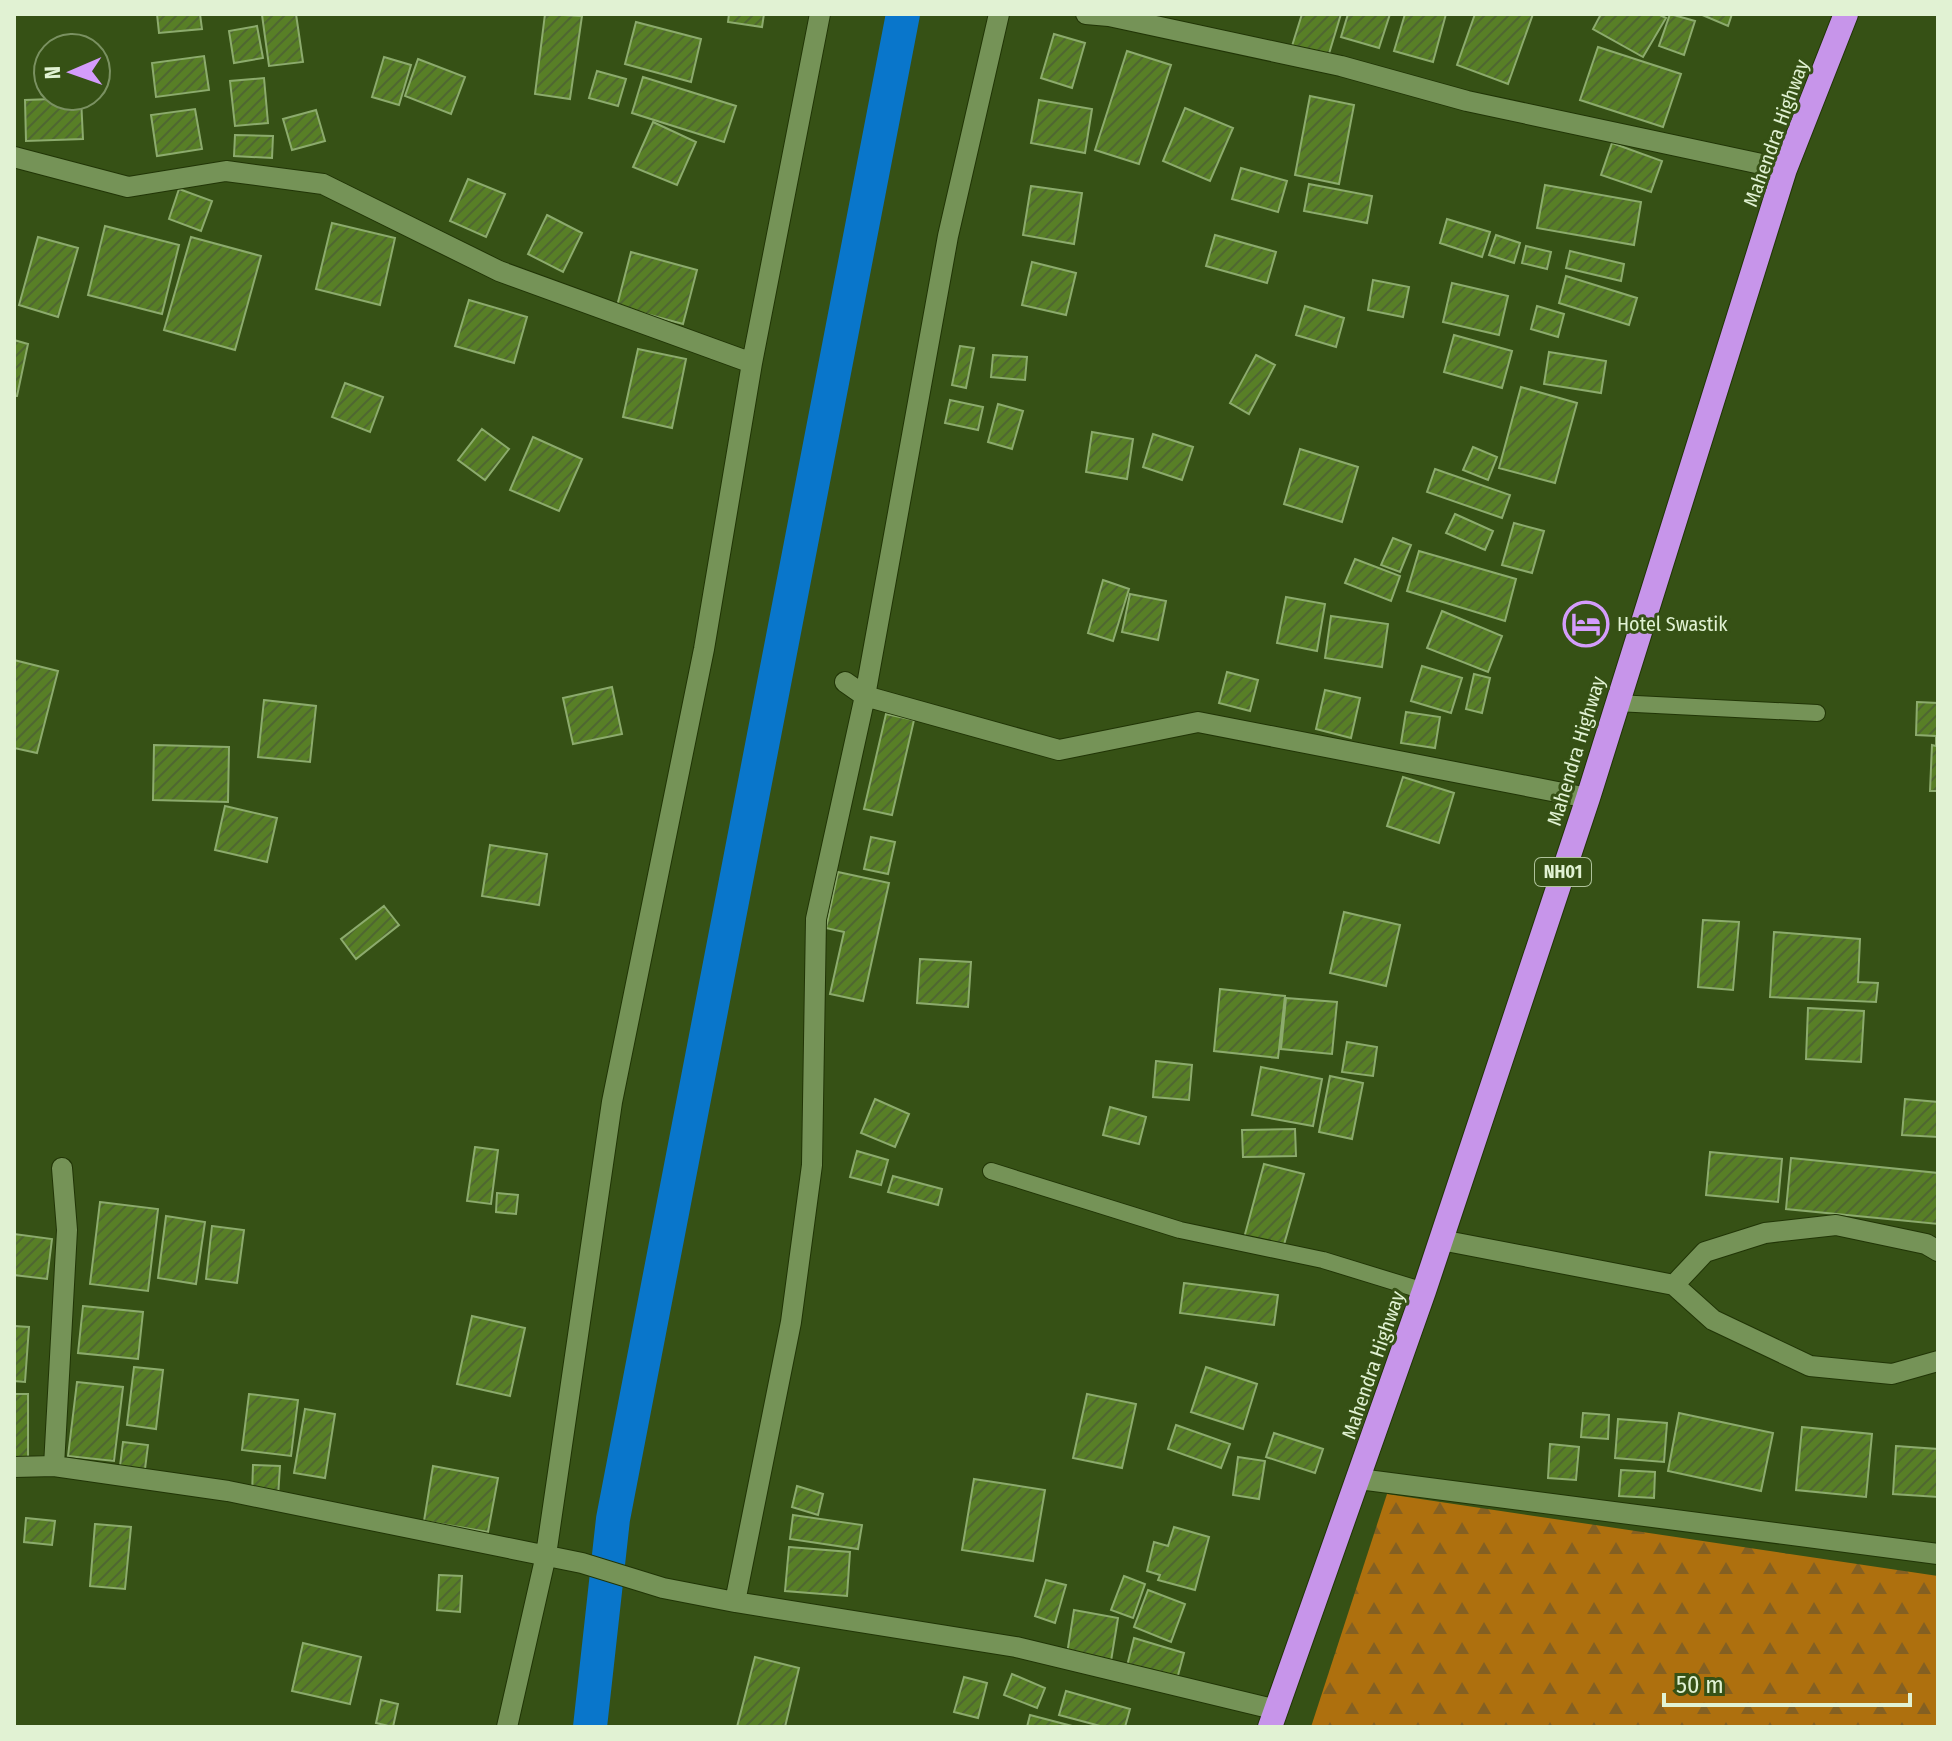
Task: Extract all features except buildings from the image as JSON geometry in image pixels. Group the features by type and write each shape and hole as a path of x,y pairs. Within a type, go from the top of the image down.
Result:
{"highway":[{"name":"Mahendra Highway","path":"1273,1718 1424,1291 1588,798 1785,169 1846,14"}],"street":[{"path":"507,1727 546,1555 612,1102 704,649 752,363 820,14"},
{"path":"735,1602 791,1322 812,1165 816,919 865,696 948,236 999,14"},
{"path":"1086,14 1109,16 1341,66 1467,101 1785,169"},
{"path":"14,157 128,187 226,171 323,184 499,271 752,363"},
{"path":"845,682 865,696 1059,750 1198,722 1588,798"},
{"path":"54,1466 67,1230 62,1168"},
{"path":"1674,1285 1705,1252 1765,1233 1836,1225 1926,1244 1938,1251"},
{"path":"1441,1240 1674,1285 1713,1320 1810,1366 1892,1374 1938,1361"},
{"path":"14,1467 54,1466 228,1491 582,1563 663,1588 1016,1647 1273,1718"},
{"path":"1359,1479 1938,1554"}],"lane":[{"path":"1616,703 1817,713"},
{"path":"991,1171 1180,1230 1323,1260 1424,1291"}],"green space":[{"path":"1387,1494 1938,1576 1938,1727 1311,1727"}],"waterway":[{"path":"590,1727 613,1519 903,14"}],"place":[{"name":"Hotel Swastik","path":"1586,624"}]}
